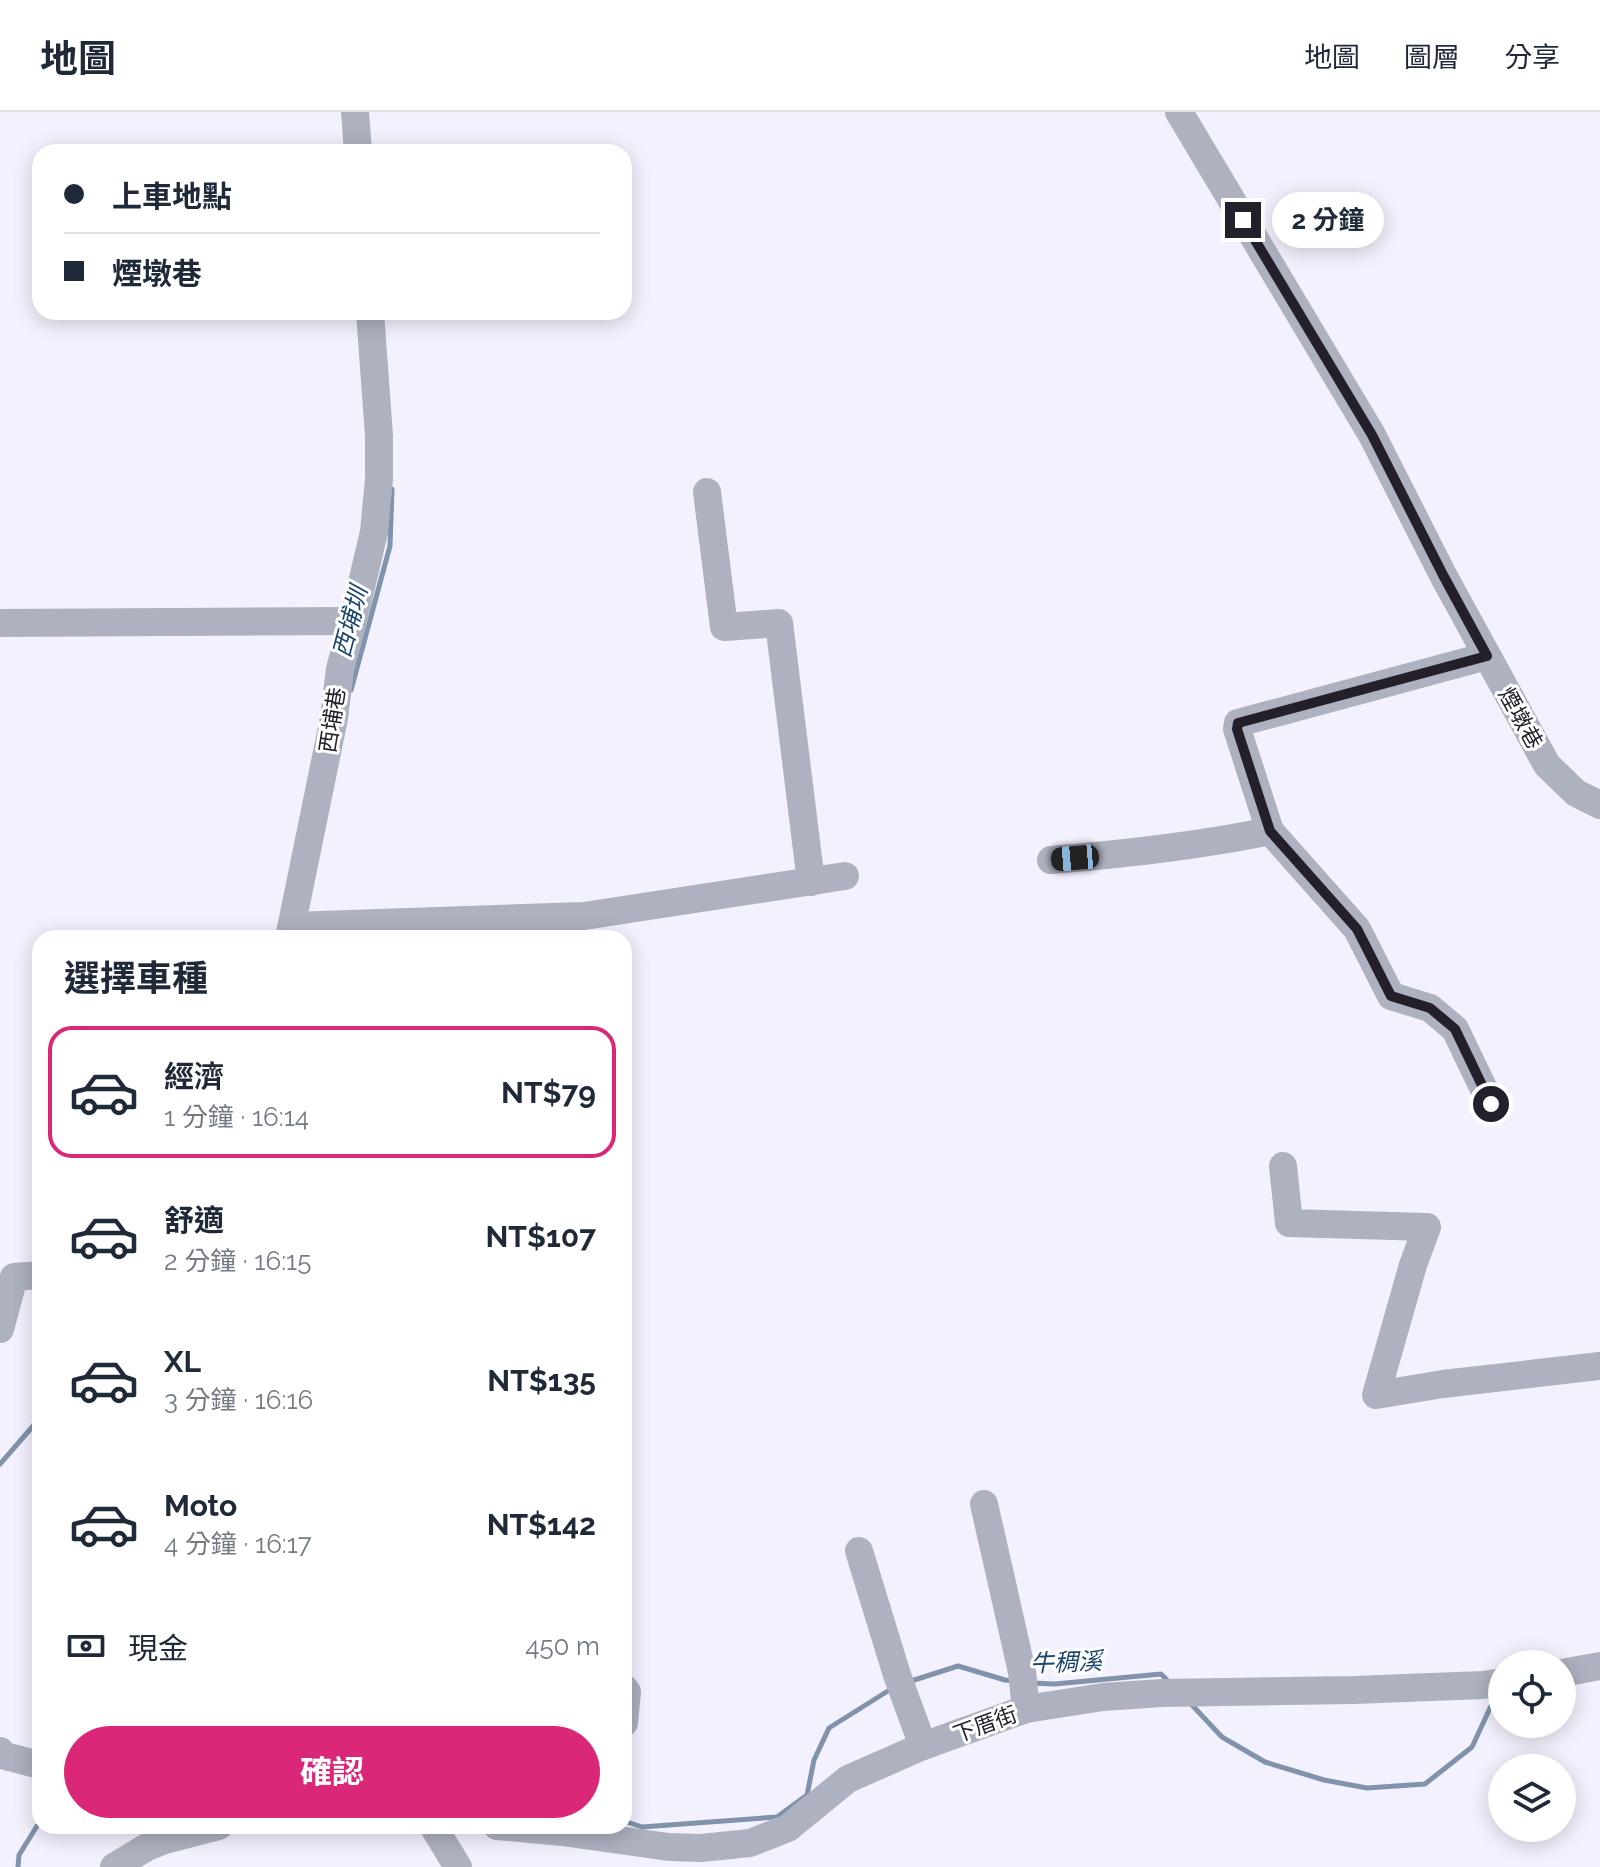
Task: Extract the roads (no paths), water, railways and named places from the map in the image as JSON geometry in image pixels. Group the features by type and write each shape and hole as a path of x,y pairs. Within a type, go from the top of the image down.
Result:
{"street":[{"path":"355,112 357,144"},
{"name":"煙墩巷","path":"1179,112 1372,435 1443,575 1547,765 1576,793 1600,805"},
{"name":"西埔巷","path":"298,930 340,669 374,532 379,436 371,320"},
{"path":"707,492 724,627 779,623 811,882"},
{"path":"0,623 353,621"},
{"path":"1487,656 1238,723 1237,729 1270,831 1357,929 1391,996 1430,1008 1455,1029 1491,1104"},
{"path":"1051,860 1213,843 1270,831"},
{"path":"298,930 584,916 845,876"},
{"path":"1283,1166 1289,1223 1427,1227 1376,1395 1600,1366"},
{"path":"0,1329 14,1277 32,1276"},
{"path":"984,1504 1022,1672 1026,1709"},
{"path":"859,1551 923,1746"},
{"path":"1576,1670 1600,1666"},
{"name":"下厝街","path":"622,1834 669,1847 701,1848 750,1843 788,1828 848,1779 923,1746 1026,1709 1103,1697 1195,1691 1369,1690 1488,1684"},
{"path":"0,1751 5,1756 32,1763"},
{"path":"114,1867 142,1837 165,1840 188,1834"},
{"path":"438,1834 458,1867"}],"waterway":[{"name":"西埔圳","path":"351,690 390,546 392,489"},
{"name":"西埔圳","path":"0,1464 32,1427"},
{"name":"牛稠溪","path":"908,1682 958,1666 1014,1681"},
{"name":"牛稠溪","path":"1031,1683 1055,1684 1161,1674 1170,1683"},
{"name":"牛稠溪","path":"632,1824 642,1827 777,1817 807,1795 814,1760 829,1728 891,1689"},
{"name":"牛稠溪","path":"1191,1704 1222,1737 1265,1762 1324,1780 1367,1788 1425,1784 1472,1747 1488,1712"},
{"name":"牛稠溪","path":"18,1867 19,1855 32,1834"}]}
